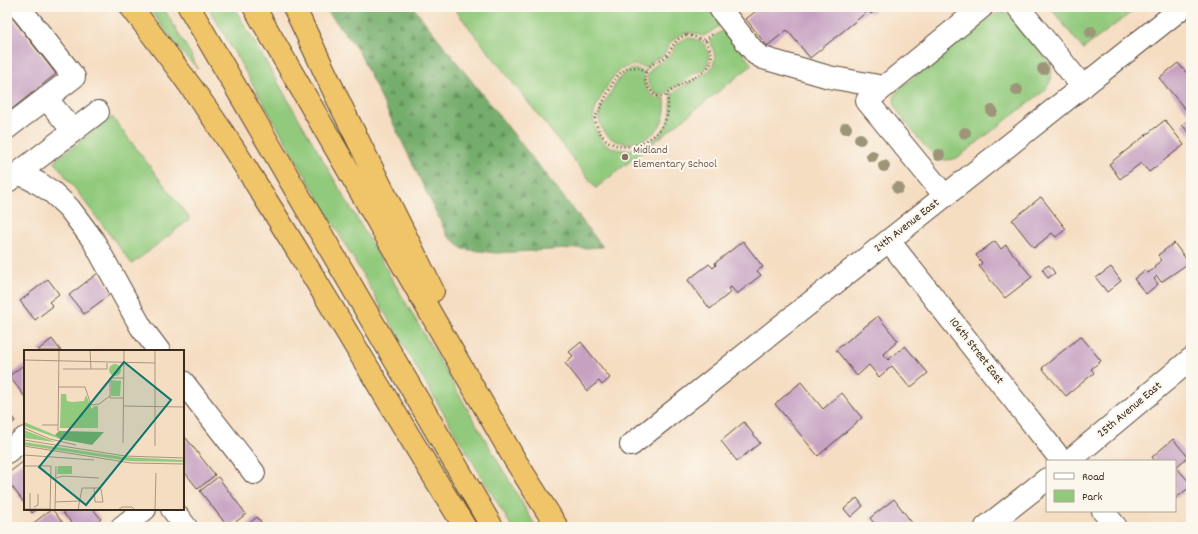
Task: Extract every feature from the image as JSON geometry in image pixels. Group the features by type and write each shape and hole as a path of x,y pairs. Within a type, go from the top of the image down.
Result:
{"highway":[{"path":"131,7 166,53 234,150 304,260 431,473 465,527"},
{"path":"189,7 492,527"},
{"path":"254,7 515,460 556,527"},
{"path":"294,7 515,460"}],"street":[{"path":"7,128 74,77 19,7"},
{"path":"720,7 756,54 763,58 830,77 884,87"},
{"path":"945,196 867,101 982,7"},
{"path":"1018,7 1083,86"},
{"name":"24th Avenue East","path":"631,445 1183,7"},
{"path":"46,98 73,131"},
{"path":"13,178 98,112"},
{"path":"13,178 40,184 52,192 69,208 94,240 141,327 158,350"},
{"name":"106th Street East","path":"889,241 1061,460"},
{"name":"25th Avenue East","path":"1070,460 1191,359"},
{"path":"184,383 254,473"},
{"path":"7,452 24,439"},
{"path":"986,527 1046,480"},
{"path":"122,527 144,510"},
{"path":"173,510 186,527"},
{"path":"1104,512 1116,527"}],"path":[{"path":"687,35 705,40 711,51 712,61 710,65 705,71 675,88 667,95 661,97 652,93 645,82 646,72 653,64 665,56 677,39 687,35"},
{"path":"646,72 639,68 630,67 619,74 615,79 595,118 596,124 602,136 612,144 621,147 636,146 642,143 654,134 664,122 668,112 667,95"}],"green space":[{"path":"148,7 163,7 198,69 182,53"},
{"path":"208,7 234,7 536,527 512,527 423,379"},
{"path":"324,7 413,7 603,247 496,253 463,249 447,235 357,48"},
{"path":"453,7 710,7 719,23 719,26 703,36 692,33 679,35 670,43 663,56 654,60 646,68 630,66 624,68 613,77 609,83 596,106 594,123 599,135 606,144 625,150 636,149 646,144 656,138 664,129 670,114 672,94 711,69 714,62 714,53 710,42 716,34 726,31 752,65 596,188"},
{"path":"1050,7 1138,7 1083,49"},
{"path":"1001,12 1010,14 1051,65 1052,76 1050,82 1044,91 957,158 944,160 938,158 925,147 898,112 894,100 896,94 904,85 992,16"},
{"path":"687,38 699,40 706,46 709,58 708,64 702,71 692,75 665,95 657,94 649,86 647,78 649,72 668,56 680,42"},
{"path":"633,69 640,70 644,73 648,92 655,97 665,98 665,111 659,127 652,134 635,142 625,143 616,141 608,136 601,126 599,116 603,105 620,78 626,72"},
{"path":"112,117 190,219 132,264 54,161"}],"building":[{"path":"761,7 880,7 871,14 868,11 810,58 787,30 767,46 746,19"},
{"path":"7,11 56,74 7,113"},
{"path":"1178,63 1191,78 1191,116 1159,78"},
{"path":"1191,118 1191,135 1182,125"},
{"path":"1165,120 1184,145 1149,172 1141,163 1120,179 1109,164"},
{"path":"1041,197 1066,229 1056,237 1052,233 1034,248 1012,220"},
{"path":"743,241 763,267 757,271 761,275 737,294 731,287 728,289 731,292 710,309 688,280 709,264 713,268 716,265 715,263"},
{"path":"995,241 1001,249 1006,245 1032,277 1005,298 979,266 982,263 976,255"},
{"path":"1174,243 1189,263 1161,282 1157,276 1154,279 1158,284 1146,294 1134,279 1145,270 1148,273 1155,268 1154,266 1162,260 1158,255"},
{"path":"1049,265 1055,273 1048,278 1042,269"},
{"path":"1111,267 1121,281 1107,292 1096,278"},
{"path":"98,273 113,292 84,314 69,295"},
{"path":"48,279 59,294 49,302 53,306 35,320 20,301"},
{"path":"878,316 898,341 883,354 888,360 905,346 928,373 910,388 892,366 879,377 869,365 857,376 836,350"},
{"path":"1081,336 1101,361 1091,369 1094,373 1066,396 1042,368"},
{"path":"52,339 60,350 38,350"},
{"path":"581,342 610,378 602,385 599,381 587,391 565,363 573,356 569,352"},
{"path":"24,365 24,396 9,376"},
{"path":"801,382 823,409 842,393 862,418 818,456 775,404"},
{"path":"7,410 15,421 7,427"},
{"path":"744,422 760,443 737,461 721,441"},
{"path":"186,438 215,475 198,489 184,471 184,439"},
{"path":"1173,439 1188,457 1176,467 1176,460 1154,460 1152,457"},
{"path":"24,461 24,503 7,480 7,474"},
{"path":"1176,467 1191,484 1191,486 1176,498"},
{"path":"218,477 246,514 229,527 200,491"},
{"path":"857,498 863,506 851,517 844,509"},
{"path":"894,499 912,523 906,527 877,527 870,518"},
{"path":"53,510 66,527 35,527 32,524"},
{"path":"61,510 94,510 101,519 92,527 75,527"},
{"path":"257,517 265,527 245,527"}],"place":[{"name":"Midland Elementary School","path":"625,157"}]}
